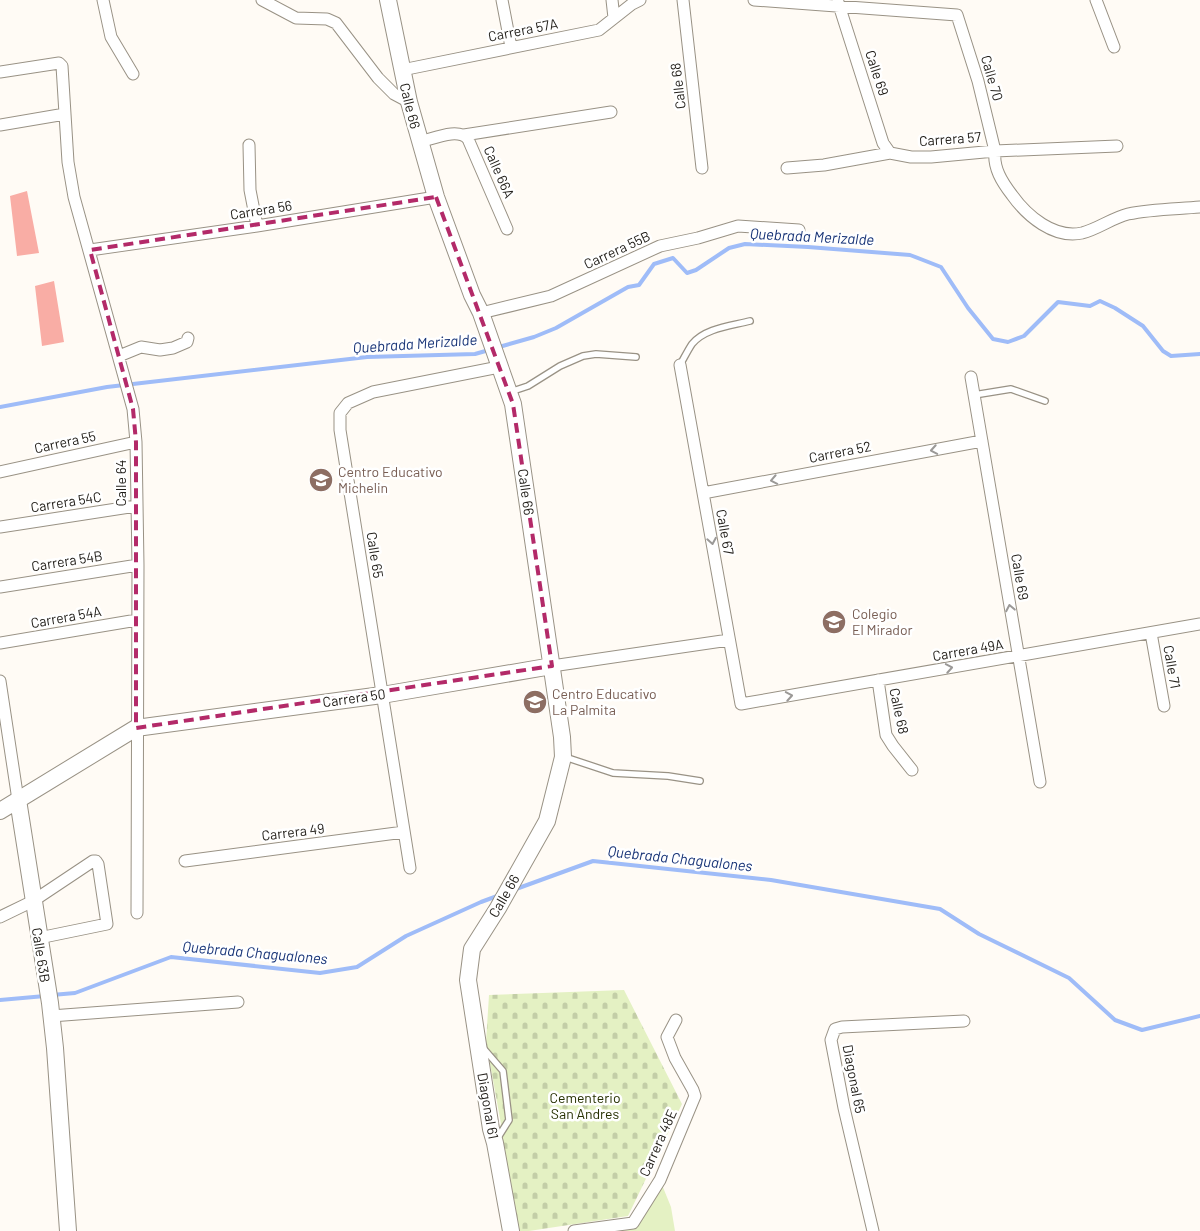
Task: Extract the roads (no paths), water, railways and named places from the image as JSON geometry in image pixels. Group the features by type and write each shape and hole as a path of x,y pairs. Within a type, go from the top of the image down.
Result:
{"street":[{"path":"103,0 111,37 133,74"},
{"path":"262,0 296,18 327,19 336,23 378,78 394,94 409,102"},
{"name":"Calle 66","path":"388,0 409,102 436,197 469,287 481,313 513,404 562,737 563,757 547,821 498,908 472,949 468,980"},
{"path":"502,0 511,47"},
{"path":"612,0 614,18"},
{"name":"Carrera 57A","path":"402,70 599,30 640,0"},
{"name":"Calle 68","path":"683,0 702,168"},
{"path":"754,0 839,3"},
{"path":"1096,0 1114,47"},
{"name":"Calle 70","path":"839,3 956,15 978,81 995,151 994,159 1002,183 1031,216 1055,230 1073,234 1082,233 1126,215 1200,207"},
{"name":"Calle 69","path":"839,3 883,143 890,153"},
{"name":"Calle 64","path":"0,72 59,62 62,66 68,162 74,197 133,410 136,442 138,565 136,728 137,913"},
{"path":"419,142 611,112"},
{"path":"0,125 65,114"},
{"name":"Calle 66A","path":"461,134 468,139 507,229"},
{"path":"249,145 250,190 257,226"},
{"name":"Carrera 57","path":"787,168 824,165 890,153 911,157 931,157 995,151 1117,146"},
{"name":"Carrera 56","path":"90,250 257,226 436,197"},
{"name":"Carrera 55B","path":"481,313 551,296 660,246 698,238 738,226 799,230"},
{"path":"119,356 140,347 160,350 173,348 187,342 188,338"},
{"name":"Calle 67","path":"680,365 741,704"},
{"name":"Calle 65","path":"410,868 340,430 340,413 348,403 373,392 499,366"},
{"name":"Calle 69","path":"971,377 1040,782"},
{"name":"Carrera 52","path":"703,493 982,441"},
{"name":"Carrera 55","path":"0,472 136,442"},
{"name":"Carrera 54C","path":"0,528 136,506"},
{"name":"Carrera 54B","path":"0,587 138,565"},
{"name":"Carrera 54A","path":"0,643 137,620"},
{"name":"Carrera 49A","path":"741,704 1200,624"},
{"name":"Calle 71","path":"1151,633 1164,706"},
{"name":"Carrera 50","path":"0,811 136,728 382,694 552,666 730,640"},
{"name":"Calle 68","path":"878,680 886,735 912,770"},
{"name":"Calle 63B","path":"0,681 3,726 18,800 55,1048 68,1231"},
{"name":"Carrera 49","path":"185,861 404,832"},
{"path":"0,918 33,901 93,861 96,861 107,924 39,938"},
{"name":"Diagonal 61","path":"468,980 491,1129 511,1231"},
{"path":"50,1010 238,1002"},
{"name":"Carrera 48E","path":"574,1231 632,1223 660,1180 695,1096 694,1090 675,1058 667,1038 676,1020"},
{"name":"Diagonal 65","path":"873,1231 844,1108 831,1040 835,1030 842,1027 964,1021"}],"lane":[{"path":"680,365 700,336 750,321"},
{"path":"508,393 528,386 560,366 583,356 596,354 636,357"},
{"path":"974,395 1011,389 1045,401"},
{"path":"563,757 613,773 668,776 700,781"}],"waterway":[{"name":"Quebrada Merizalde","path":"499,347 534,337 556,328 628,287 639,285 654,264 673,258 687,273 696,270 729,248 745,244 910,255 941,267 968,308 993,339 1008,342 1024,336 1058,302 1090,306 1100,301 1143,326 1163,351 1171,356 1200,354"},
{"name":"Quebrada Merizalde","path":"0,407 107,387 367,357 475,354 489,350"},
{"name":"Quebrada Chagualones","path":"516,889 593,861 771,880 940,909 979,934 1069,978 1115,1020 1142,1030 1200,1016"},
{"name":"Quebrada Chagualones","path":"52,995 75,993 171,957 320,973 357,967 406,936 500,895"},
{"name":"Quebrada Chagualones","path":"0,1000 45,996"}],"place":[{"name":"Centro Educativo Michelin","path":"321,480"},
{"name":"Colegio El Mirador","path":"834,622"},
{"name":"Centro Educativo La Palmita","path":"535,702"}],"park label":[{"name":"Cementerio San Andres","path":"585,1106"}]}
